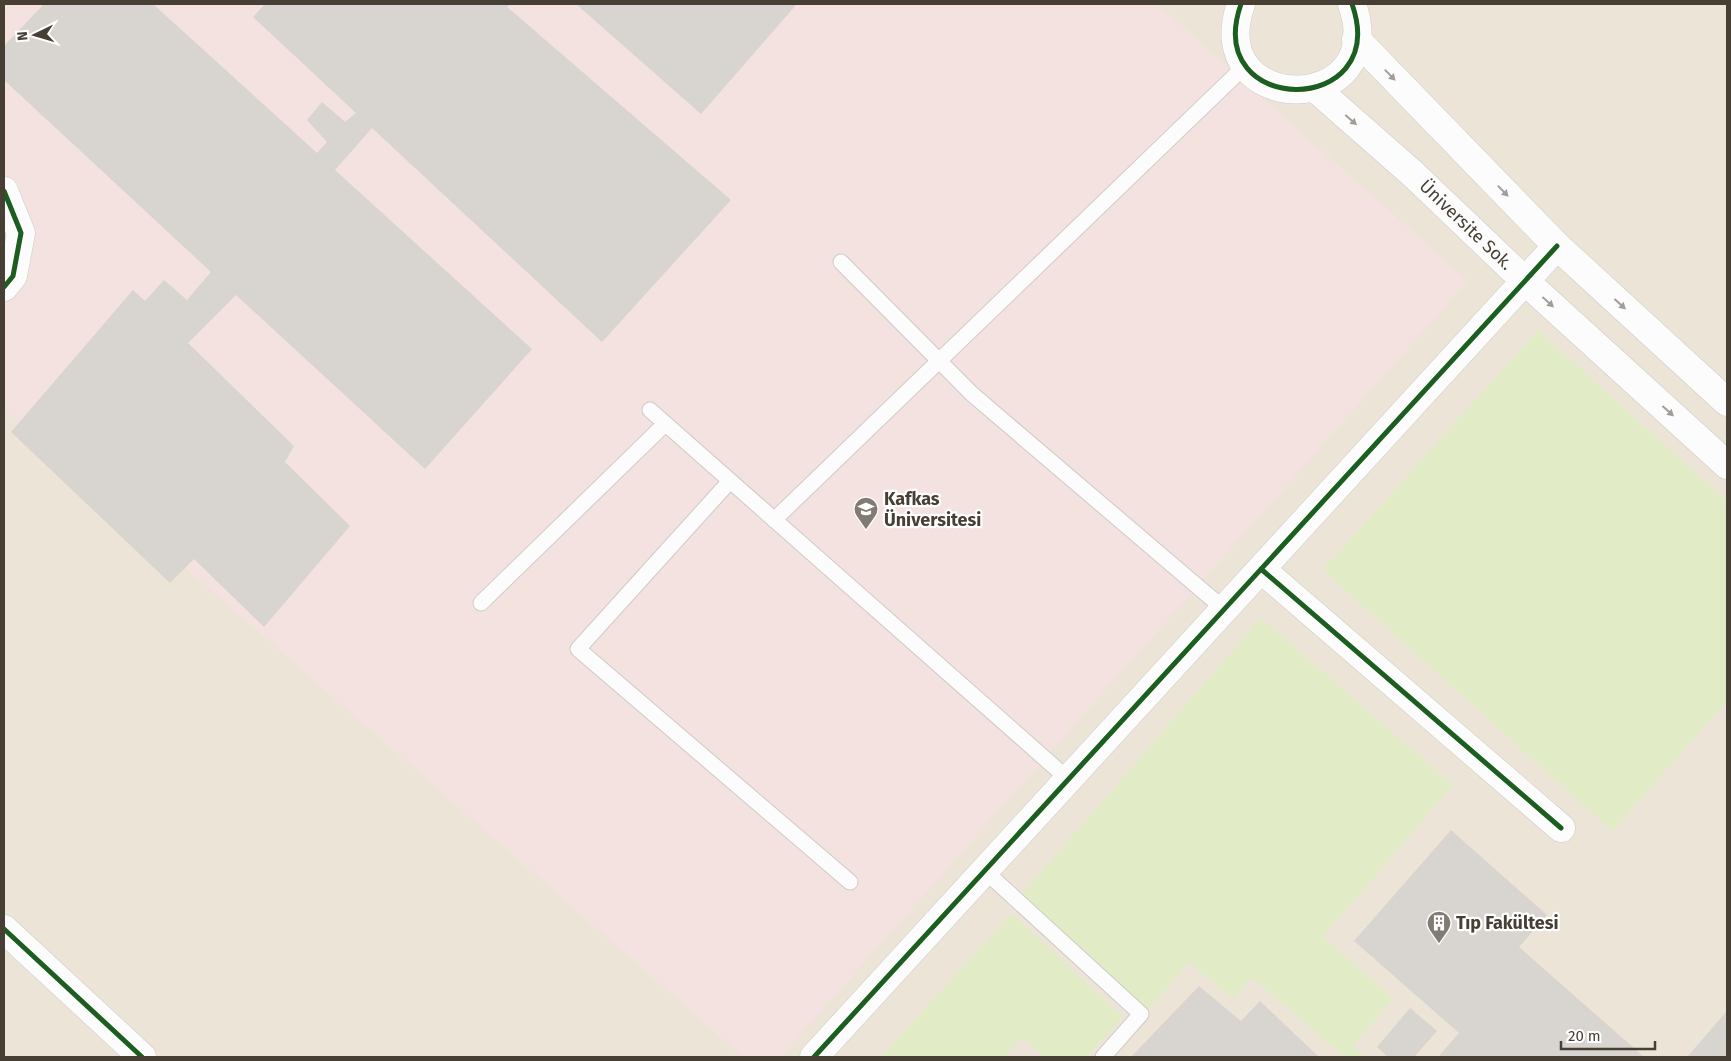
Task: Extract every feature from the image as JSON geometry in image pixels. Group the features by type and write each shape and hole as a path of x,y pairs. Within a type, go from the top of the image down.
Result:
{"street":[{"path":"1234,8 1235,34 1239,50 1246,65 1258,78 1272,86 1288,91 1304,91 1335,78 1346,65 1354,51 1356,18 1352,4"},
{"path":"1356,40 1557,246 1727,402"},
{"name":"Üniversite Sok.","path":"1314,88 1413,174 1525,281 1727,465"},
{"path":"4,192 21,233 12,276 4,287"},
{"path":"814,1057 1557,246"},
{"path":"1261,569 1561,828"},
{"path":"4,929 142,1057"}],"lane":[{"path":"774,520 1246,65"},
{"path":"841,262 972,394 1224,609"},
{"path":"650,410 1068,779"},
{"path":"481,603 665,424"},
{"path":"730,481 578,649 850,882"},
{"path":"984,871 1141,1014 1103,1057"}],"shaded area":[{"name":"Kafkas Üniversitesi","path":"4,4 1727,4 1727,1057 4,1057"},
{"path":"4,4 1158,4 1468,281 781,1057 743,1057 4,409"}],"green space":[{"path":"1538,330 1727,501 1727,702 1612,831 1323,570"},
{"path":"1261,618 1453,785 1323,937 1393,998 1353,1046 1366,1057 1344,1057 1252,977 1233,999 1189,962 1147,1011 1018,899"},
{"path":"1012,914 1123,1017 1086,1057 1044,1057 1022,1037 1003,1057 880,1057"}],"building":[{"path":"44,4 153,4 317,153 327,142 307,120 322,102 345,122 356,113 253,17 265,4 511,4 507,7 731,200 602,342 372,128 335,170 532,349 425,469 236,295 188,343 294,446 285,462 350,526 264,627 194,559 170,583 11,432 133,290 145,301 164,280 187,300 211,272 4,80 4,46"},
{"path":"576,4 794,4 796,5 701,114"},
{"name":"Tıp Fakültesi","path":"1451,830 1547,915 1519,947 1644,1057 1438,1057 1459,1033 1354,941"},
{"path":"1199,986 1241,1021 1260,1001 1319,1057 1131,1057"},
{"path":"1410,1008 1437,1031 1414,1057 1388,1057 1377,1047"},
{"path":"1727,1011 1727,1057 1687,1057"}],"cycle path":[{"path":"1241,4 1236,41 1247,68 1269,84 1296,90 1324,84 1346,68 1357,41 1352,4"},
{"path":"4,191 21,233 13,276 4,287"},
{"path":"814,1057 1557,246"},
{"path":"1261,569 1561,828"},
{"path":"4,929 142,1057"}],"place":[{"name":"Kafkas Üniversitesi","path":"866,530"},
{"name":"Tıp Fakültesi","path":"1439,944"}]}
